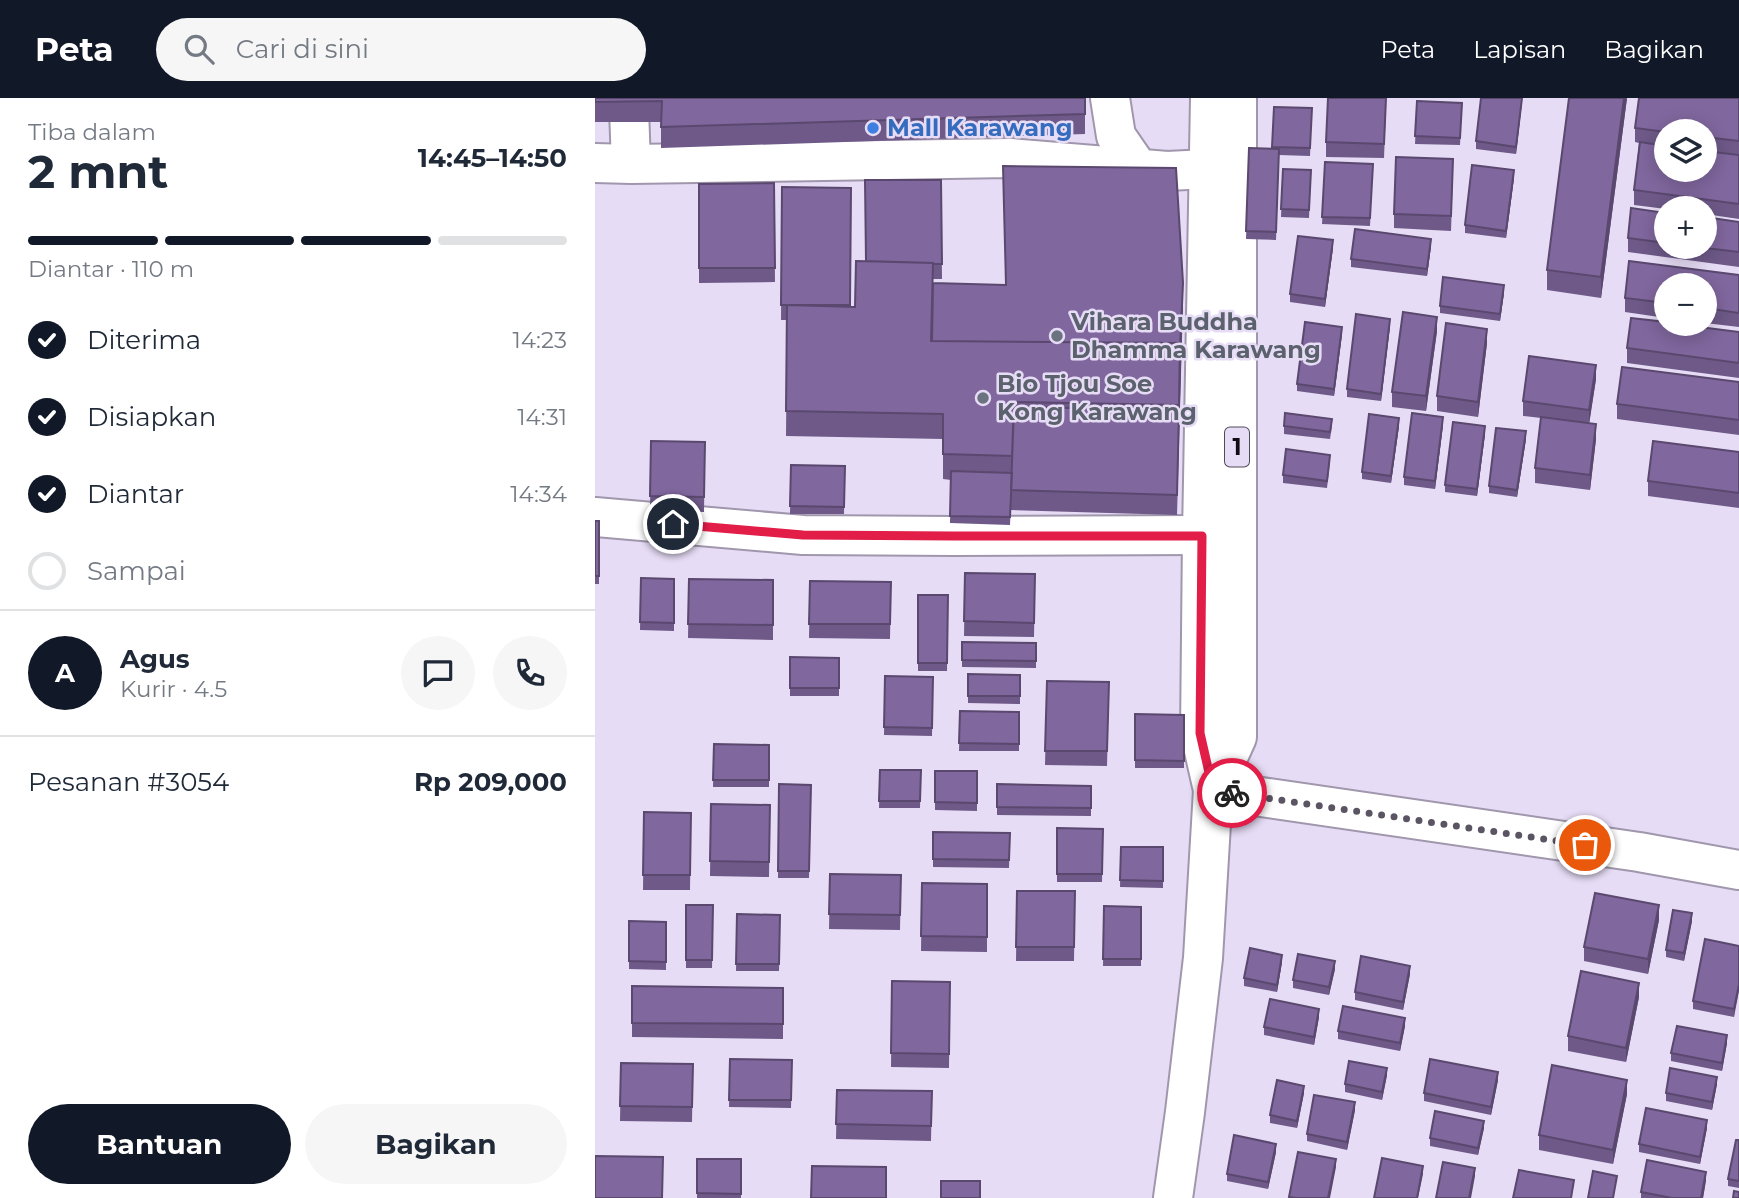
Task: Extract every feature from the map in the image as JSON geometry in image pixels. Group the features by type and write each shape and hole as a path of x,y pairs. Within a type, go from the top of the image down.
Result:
{"main road":[{"path":"1110,98 1116,136 1152,169"},
{"name":"1","path":"1173,1198 1203,958 1213,790 1200,733 1210,98"},
{"name":"1","path":"1213,790 1237,737 1237,98"},
{"path":"629,109 613,164 1010,158 1152,169 1208,169"},
{"path":"595,517 803,535 1202,536"},
{"path":"1213,790 1639,852 1739,870"}],"building":[{"path":"595,98 1085,98 1085,114 661,127 662,101 595,102"},
{"path":"1328,98 1386,98 1384,144 1326,142"},
{"path":"1481,98 1522,98 1516,147 1476,141"},
{"path":"1569,98 1624,98 1601,277 1547,270"},
{"path":"1639,98 1739,98 1739,141 1717,138 1717,119 1654,119 1654,130 1635,128"},
{"path":"1417,101 1462,103 1460,138 1415,136"},
{"path":"1274,107 1312,108 1310,148 1272,147"},
{"path":"1640,142 1654,144 1654,182 1717,182 1717,152 1739,155 1739,204 1717,201 1717,196 1679,196 1634,190"},
{"path":"1249,148 1279,149 1276,232 1246,231"},
{"path":"1396,157 1453,159 1451,216 1394,214"},
{"path":"1325,162 1373,164 1370,218 1322,217"},
{"path":"1472,165 1514,170 1506,231 1465,225"},
{"path":"1003,166 1176,168 1183,283 1180,348 1180,343 932,341 933,283 1006,285"},
{"path":"1283,169 1311,170 1309,210 1281,209"},
{"path":"865,180 941,180 942,264 866,261"},
{"path":"774,183 775,268 699,268 699,184"},
{"path":"782,187 851,188 850,305 781,305"},
{"path":"1631,208 1654,211 1654,241 1628,238"},
{"path":"1717,219 1739,222 1739,252 1717,249"},
{"path":"1355,229 1431,239 1427,269 1351,259"},
{"path":"1298,236 1333,240 1325,299 1290,294"},
{"name":"Bio Tjou Soe Kong Karawang","path":"856,261 933,263 931,341 1180,343 1179,405 1014,402 1012,456 943,454 943,414 786,411 787,305 855,307"},
{"path":"1629,261 1739,275 1739,313 1717,310 1717,273 1654,273 1654,302 1625,298"},
{"path":"1443,277 1504,285 1500,314 1440,306"},
{"path":"1403,312 1437,317 1426,396 1392,392"},
{"path":"1356,314 1390,319 1381,394 1347,389"},
{"path":"1631,318 1654,321 1654,336 1717,336 1717,329 1739,332 1739,363 1627,348"},
{"path":"1305,322 1342,327 1334,389 1297,384"},
{"path":"1446,323 1487,329 1478,402 1437,396"},
{"path":"1529,356 1596,365 1589,410 1523,401"},
{"path":"1622,367 1739,382 1739,420 1617,404"},
{"path":"1014,407 1179,410 1177,495 1011,490"},
{"path":"1285,413 1332,419 1330,432 1284,426"},
{"path":"1412,413 1443,417 1435,481 1404,477"},
{"path":"1369,414 1399,418 1391,476 1362,472"},
{"path":"1541,417 1596,424 1590,475 1535,468"},
{"path":"1453,422 1485,426 1477,489 1445,485"},
{"path":"1496,428 1526,431 1517,490 1489,486"},
{"path":"651,441 705,442 704,497 650,496"},
{"path":"1653,441 1739,452 1739,493 1648,481"},
{"path":"1286,449 1330,455 1327,481 1283,475"},
{"path":"791,465 845,466 844,507 790,506"},
{"path":"951,471 1012,473 1010,517 950,516"},
{"path":"595,521 599,521 599,576 595,576"},
{"path":"965,573 1035,574 1034,623 964,621"},
{"path":"641,578 674,579 674,623 640,622"},
{"path":"689,579 773,580 773,625 688,624"},
{"path":"810,581 891,582 890,624 809,624"},
{"path":"918,595 948,595 947,663 918,663"},
{"path":"962,642 1036,643 1036,661 962,660"},
{"path":"790,657 839,658 839,688 790,688"},
{"path":"968,674 1020,675 1020,696 968,696"},
{"path":"885,676 933,677 932,728 884,727"},
{"path":"1047,681 1109,682 1107,751 1045,751"},
{"path":"960,711 1019,712 1019,744 959,743"},
{"path":"1135,714 1184,715 1184,761 1135,760"},
{"path":"714,744 769,745 769,780 713,780"},
{"path":"880,770 921,770 920,801 879,801"},
{"path":"935,771 977,771 977,803 935,802"},
{"path":"779,784 811,785 809,871 778,871"},
{"path":"997,784 1091,786 1091,808 997,807"},
{"path":"711,804 770,805 769,862 710,861"},
{"path":"644,812 691,813 690,875 643,875"},
{"path":"1057,828 1103,829 1102,874 1057,874"},
{"path":"933,832 1010,833 1009,860 933,859"},
{"path":"1121,847 1163,847 1163,881 1120,880"},
{"path":"830,874 901,875 900,915 829,914"},
{"path":"922,883 987,884 987,937 921,936"},
{"path":"1017,891 1075,891 1074,947 1016,947"},
{"path":"1595,893 1659,905 1648,959 1584,947"},
{"path":"686,905 713,905 712,960 686,960"},
{"path":"1104,906 1141,907 1141,959 1103,959"},
{"path":"1673,910 1692,913 1684,953 1666,950"},
{"path":"737,914 780,915 779,964 736,964"},
{"path":"629,921 666,922 666,962 629,961"},
{"path":"1705,939 1739,946 1739,984 1734,1009 1693,1001"},
{"path":"1250,948 1282,955 1277,985 1244,978"},
{"path":"1298,954 1335,961 1329,987 1293,980"},
{"path":"1361,956 1410,966 1403,1002 1355,992"},
{"path":"1581,971 1639,983 1626,1048 1568,1036"},
{"path":"892,981 950,982 949,1054 891,1053"},
{"path":"632,986 783,988 783,1024 632,1023"},
{"path":"1270,999 1319,1009 1314,1037 1264,1027"},
{"path":"1343,1006 1405,1018 1400,1043 1338,1031"},
{"path":"1677,1026 1727,1035 1722,1063 1671,1053"},
{"path":"730,1059 792,1060 791,1100 729,1100"},
{"path":"1430,1059 1498,1072 1491,1107 1424,1093"},
{"path":"1349,1061 1387,1068 1382,1092 1345,1084"},
{"path":"621,1063 693,1064 692,1107 620,1106"},
{"path":"1552,1065 1627,1080 1613,1150 1539,1135"},
{"path":"1670,1068 1717,1077 1712,1102 1666,1093"},
{"path":"1277,1080 1304,1086 1297,1121 1270,1115"},
{"path":"837,1090 932,1091 931,1126 836,1124"},
{"path":"1314,1095 1355,1102 1347,1142 1307,1134"},
{"path":"1646,1108 1707,1120 1700,1157 1639,1144"},
{"path":"1435,1111 1484,1121 1478,1148 1430,1138"},
{"path":"1234,1135 1276,1144 1268,1182 1227,1174"},
{"path":"1736,1140 1739,1140 1739,1181 1728,1179"},
{"path":"1298,1152 1336,1159 1328,1198 1289,1197"},
{"path":"595,1156 663,1157 662,1198 595,1198"},
{"path":"1382,1158 1423,1166 1417,1198 1374,1198"},
{"path":"697,1159 741,1159 741,1194 697,1193"},
{"path":"1647,1160 1706,1172 1701,1198 1672,1198 1641,1192"},
{"path":"1443,1162 1475,1168 1469,1198 1436,1198"},
{"path":"812,1166 886,1167 886,1198 811,1198"},
{"path":"1519,1170 1574,1180 1571,1198 1513,1198"},
{"path":"1593,1171 1617,1176 1613,1198 1588,1198"},
{"path":"941,1181 980,1181 980,1198 941,1198"},
{"path":"1734,1191 1739,1192 1739,1198 1733,1198"}],"way so far":[{"path":"1232,793 1585,845"}],"place":[{"name":"Mall Karawang","path":"873,128"},
{"name":"Vihara Buddha Dhamma Karawang","path":"1057,336"},
{"name":"Bio Tjou Soe Kong Karawang","path":"983,398"}],"route":[{"path":"673,524 803,535 1202,536 1200,733 1213,790 1232,793"}]}
